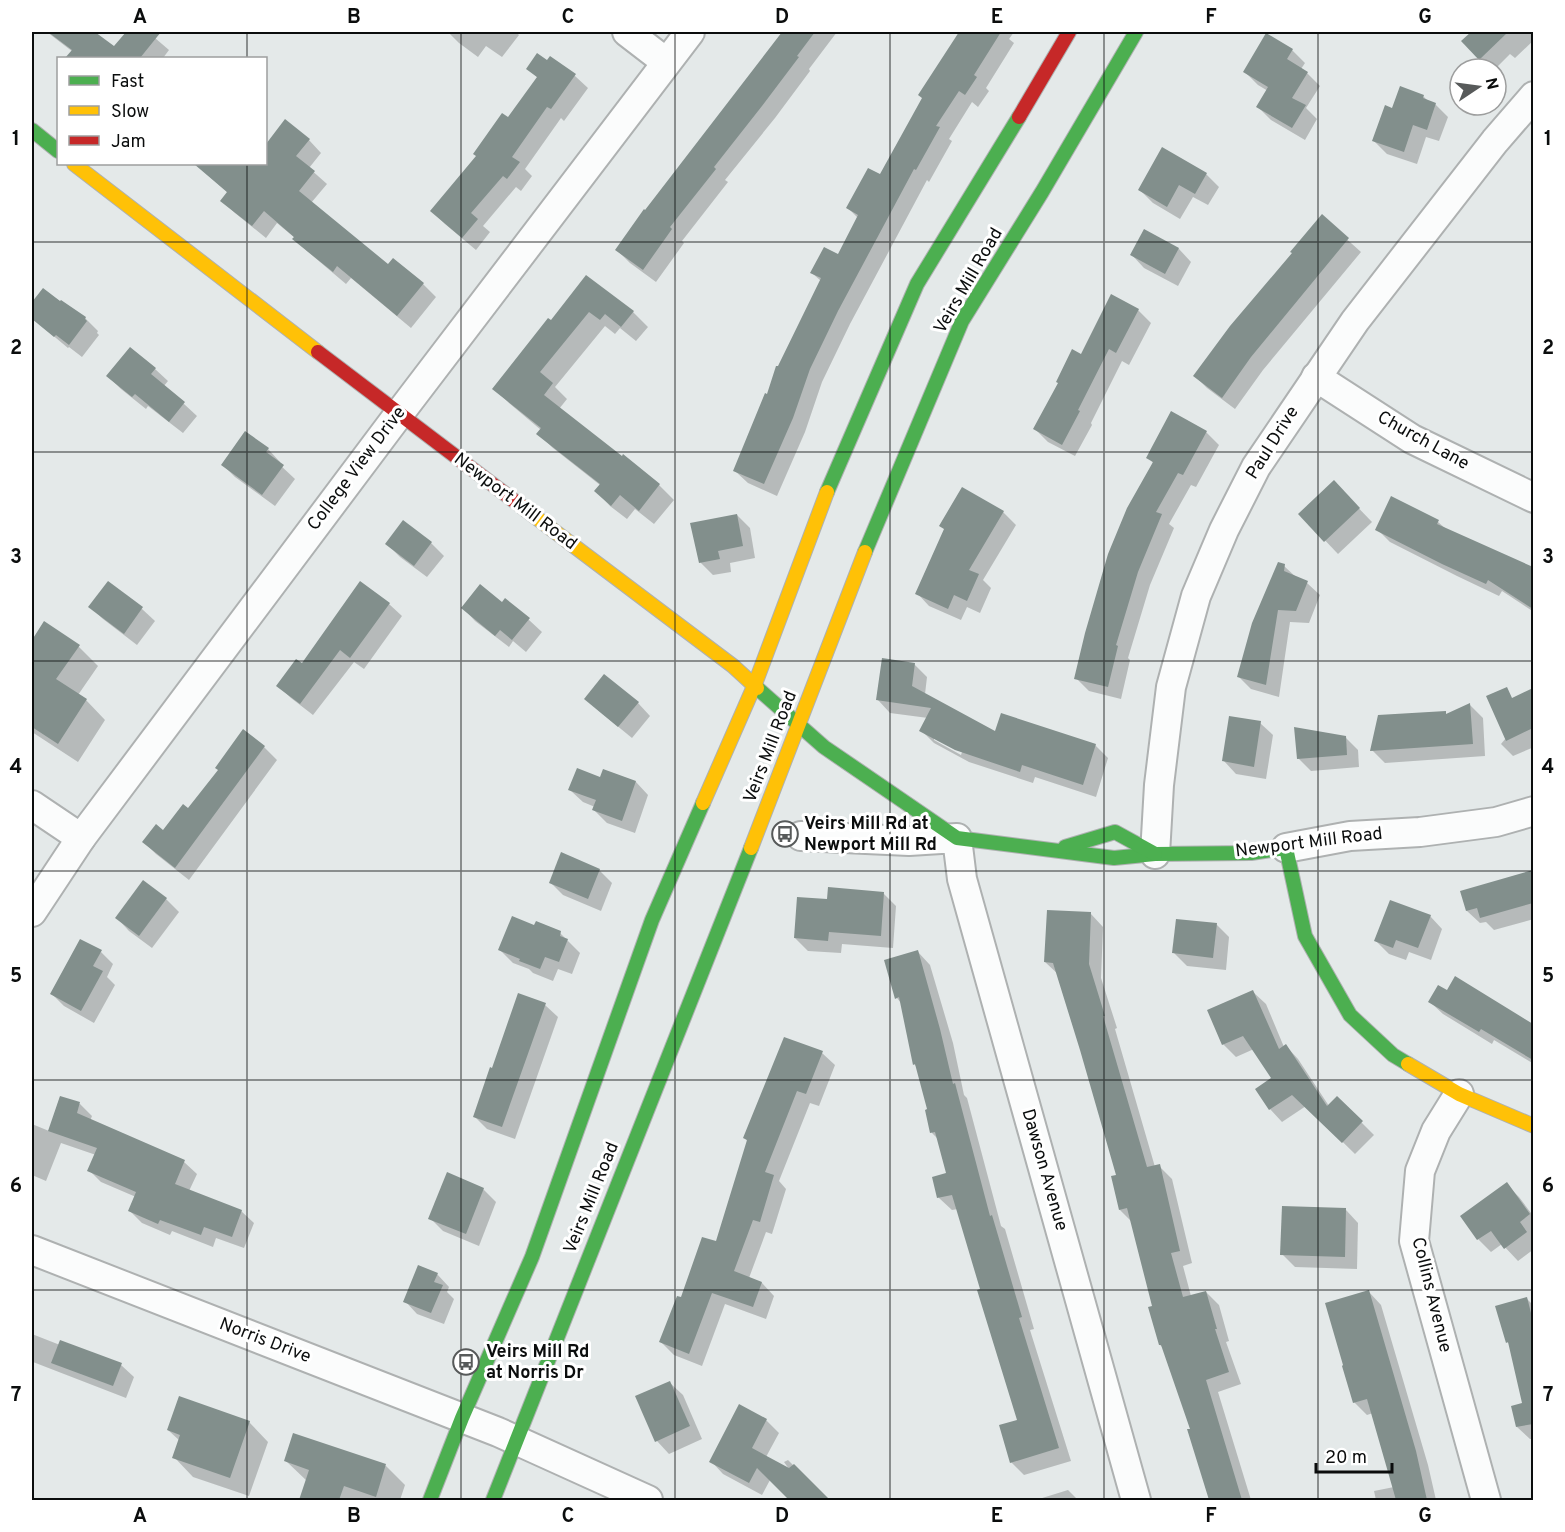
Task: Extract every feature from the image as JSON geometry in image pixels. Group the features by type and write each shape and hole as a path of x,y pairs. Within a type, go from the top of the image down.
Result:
{"main road":[{"name":"Veirs Mill Road","path":"430,1500 462,1418 532,1257 652,920 754,684 834,474 916,284 976,189 1069,32"},
{"name":"Veirs Mill Road","path":"493,1500 507,1436 741,874 852,584 962,321 1042,192 1136,32"},
{"path":"32,130 57,150"},
{"name":"Newport Mill Road","path":"75,165 399,414 733,666 824,747 957,838 1114,858 1155,854 1251,853 1286,848"},
{"name":"Newport Mill Road","path":"1055,850 1115,832 1155,854"},
{"path":"1286,848 1305,936 1350,1015 1393,1055 1459,1094 1533,1126"}],"street":[{"path":"627,32 666,62"},
{"name":"College View Drive","path":"32,912 81,838 399,414 690,32"},
{"name":"Paul Drive","path":"1155,854 1159,785 1171,687 1196,596 1224,530 1256,467 1354,321 1533,96"},
{"name":"Church Lane","path":"1316,377 1412,439 1533,498"},
{"path":"32,805 81,838"},
{"name":"Newport Mill Road","path":"1286,848 1350,836 1420,832 1496,822 1533,811"},
{"name":"Newport Mill Road","path":"801,836 909,841 957,838"},
{"name":"Dawson Avenue","path":"957,838 962,879 1136,1500"},
{"name":"Collins Avenue","path":"1459,1094 1436,1131 1420,1171 1414,1241 1486,1500"},
{"name":"Norris Drive","path":"32,1250 507,1436 648,1500"}],"building":[{"path":"48,32 95,32 114,46 126,32 161,32 141,57 66,57 72,50"},
{"path":"782,32 815,32 797,56 799,57 714,167 716,169 670,227 672,229 643,270 615,250 644,209"},
{"path":"959,32 1001,32 974,75 977,77 965,95 959,91 936,126 940,127 916,170 914,169 838,311 810,369 793,418 764,484 733,471 765,393 767,394 776,366 821,278 810,273 824,247 838,254 858,215 846,208 868,168 880,174 922,98 918,95"},
{"path":"1471,32 1508,32 1482,57 1476,57 1461,41"},
{"path":"1266,33 1293,49 1287,59 1308,72 1292,98 1306,105 1292,128 1256,107 1268,87 1243,72"},
{"path":"537,53 547,60 550,56 576,74 551,109 547,107 512,157 520,162 507,179 503,176 471,213 478,219 462,238 430,211 476,156 473,154 502,113 508,117 537,77 526,69"},
{"path":"1400,86 1424,95 1423,98 1436,103 1427,130 1413,125 1404,152 1372,141 1385,105 1392,108"},
{"path":"285,119 310,139 296,156 315,171 299,191 388,264 393,258 424,283 397,316 337,266 333,272 292,239 294,237 264,211 252,226 220,201 227,192 195,165 267,165 267,143"},
{"path":"1162,147 1207,173 1195,194 1179,185 1167,207 1138,190"},
{"path":"1322,214 1349,238 1251,357 1222,398 1193,376 1230,326"},
{"path":"1144,229 1179,248 1165,274 1130,255"},
{"path":"586,275 634,311 621,327 605,314 600,320 589,312 540,372 553,383 544,395 660,484 639,511 620,495 611,506 594,491 600,484 536,434 541,428 492,389 548,318 551,320"},
{"path":"43,288 86,317 87,321 69,345 56,335 54,337 32,319 32,302"},
{"path":"1111,294 1139,309 1116,353 1109,349 1062,445 1033,429 1058,383 1056,382 1072,349 1081,354"},
{"path":"130,347 156,368 151,374 185,402 169,422 135,394 132,397 106,376"},
{"path":"1171,411 1207,431 1183,475 1178,473 1156,512 1162,514 1138,572 1116,645 1118,646 1108,687 1074,679 1108,554 1127,508 1153,462 1146,458"},
{"path":"245,431 269,448 266,452 284,465 262,495 221,465"},
{"path":"1334,480 1360,508 1324,542 1298,514"},
{"path":"962,487 1004,511 969,570 979,574 967,601 954,595 948,609 915,594 944,529 939,526"},
{"path":"1391,496 1439,520 1437,524 1533,567 1533,609 1488,580 1486,584 1375,530"},
{"path":"737,514 743,546 718,551 720,559 699,563 690,523"},
{"path":"403,520 432,542 414,566 385,544"},
{"path":"1278,562 1285,564 1284,571 1308,581 1296,611 1278,610 1266,685 1237,677 1252,623"},
{"path":"108,581 143,607 124,634 88,607"},
{"path":"360,581 390,603 350,658 340,650 300,704 276,686 296,659 302,663"},
{"path":"480,584 502,602 505,598 530,618 512,640 500,630 495,636 461,608"},
{"path":"44,621 80,645 56,679 87,699 58,744 32,727 32,640"},
{"path":"882,658 915,663 912,686 995,731 1001,713 1096,744 1083,785 1022,765 1020,772 955,750 919,731 931,708 876,700"},
{"path":"604,674 639,702 618,727 584,699"},
{"path":"1507,687 1512,698 1533,688 1533,728 1506,741 1486,696"},
{"path":"1470,703 1473,744 1370,751 1378,715 1446,711 1446,714"},
{"path":"1229,716 1261,721 1254,767 1222,761"},
{"path":"1294,727 1346,736 1347,755 1297,759"},
{"path":"243,729 265,746 175,868 142,842 156,824 163,830 183,804 188,808 218,770 215,768"},
{"path":"577,768 600,777 603,769 636,781 622,821 592,810 596,800 568,790"},
{"path":"561,852 600,869 588,899 549,883"},
{"path":"1533,870 1533,903 1480,918 1477,908 1466,911 1460,891"},
{"path":"143,880 167,898 139,936 115,918"},
{"path":"828,887 884,892 881,936 829,932 828,941 794,938 797,897 827,899"},
{"path":"1390,900 1431,915 1418,948 1396,940 1393,948 1374,941"},
{"path":"1047,910 1091,912 1089,964 1147,1167 1160,1164 1180,1251 1171,1253 1183,1297 1206,1291 1229,1372 1206,1380 1242,1500 1209,1500 1187,1429 1190,1429 1161,1345 1159,1345 1148,1307 1152,1306 1127,1208 1119,1210 1111,1176 1116,1175 1080,1050 1053,963 1044,962"},
{"path":"512,916 534,925 536,921 561,931 560,936 568,939 559,962 545,957 540,969 498,950"},
{"path":"1176,919 1217,923 1213,958 1172,953"},
{"path":"80,939 102,950 93,966 103,971 81,1011 50,994"},
{"path":"918,950 990,1216 992,1215 1022,1317 1019,1318 1059,1448 1010,1463 999,1425 1017,1420 977,1290 980,1289 952,1195 937,1198 932,1177 946,1173 935,1132 930,1133 925,1110 927,1109 915,1064 913,1065 899,997 895,999 884,960"},
{"path":"1455,976 1533,1024 1533,1060 1481,1029 1479,1032 1428,1002 1438,985 1447,990"},
{"path":"1253,990 1279,1049 1286,1044 1327,1106 1337,1096 1363,1121 1342,1143 1292,1095 1269,1110 1255,1089 1271,1078 1243,1036 1222,1045 1207,1010"},
{"path":"518,993 546,1003 502,1127 473,1117"},
{"path":"784,1037 823,1051 806,1094 797,1091 765,1172 774,1175 760,1222 753,1220 734,1271 762,1282 753,1307 712,1293 689,1354 659,1342 677,1296 681,1297 702,1237 716,1241 747,1140 743,1138"},
{"path":"60,1096 80,1102 77,1113 185,1160 175,1184 242,1210 232,1237 204,1227 201,1235 160,1220 158,1224 128,1211 136,1192 87,1171 97,1148 48,1131"},
{"path":"447,1172 484,1188 466,1234 428,1219"},
{"path":"1507,1182 1530,1214 1520,1222 1527,1232 1504,1249 1491,1231 1477,1240 1460,1216"},
{"path":"1282,1206 1346,1208 1345,1257 1280,1255"},
{"path":"418,1265 438,1273 434,1282 443,1285 431,1313 403,1302"},
{"path":"1369,1290 1416,1451 1427,1500 1396,1500 1367,1399 1353,1403 1342,1366 1325,1303"},
{"path":"1527,1297 1533,1321 1533,1424 1516,1427 1511,1406 1522,1403 1508,1342 1506,1343 1495,1306"},
{"path":"60,1340 122,1363 113,1386 51,1363"},
{"path":"670,1381 690,1426 655,1442 635,1396"},
{"path":"179,1396 250,1421 230,1478 172,1458 180,1435 167,1430"},
{"path":"739,1404 767,1419 752,1448 789,1468 794,1464 830,1500 789,1500 757,1468 749,1483 709,1462"},
{"path":"293,1433 386,1464 376,1497 344,1486 339,1500 299,1500 309,1470 284,1461"}],"traffic: fast":[{"path":"865,552 962,321 1042,192 1136,32"},
{"path":"827,492 917,284 1019,117"},
{"path":"32,130 57,150"},
{"path":"757,688 824,747 957,838 1114,858 1155,854 1251,853 1286,848 1305,936 1350,1015 1393,1055 1408,1064"},
{"path":"430,1500 462,1418 532,1257 652,920 703,803"},
{"path":"1065,847 1115,832 1155,854"},
{"path":"493,1500 751,848"}],"traffic: slow":[{"path":"75,165 318,352"},
{"path":"703,803 755,684 827,492"},
{"path":"521,506 733,666 757,688"},
{"path":"751,848 865,552"},
{"path":"1408,1064 1459,1094 1534,1126"}],"traffic: jam":[{"path":"1019,117 1069,32"},
{"path":"318,352 521,506"}],"place":[{"name":"Veirs Mill Rd at Newport Mill Rd","path":"785,834"},
{"name":"Veirs Mill Rd at Norris Dr","path":"466,1362"}]}
